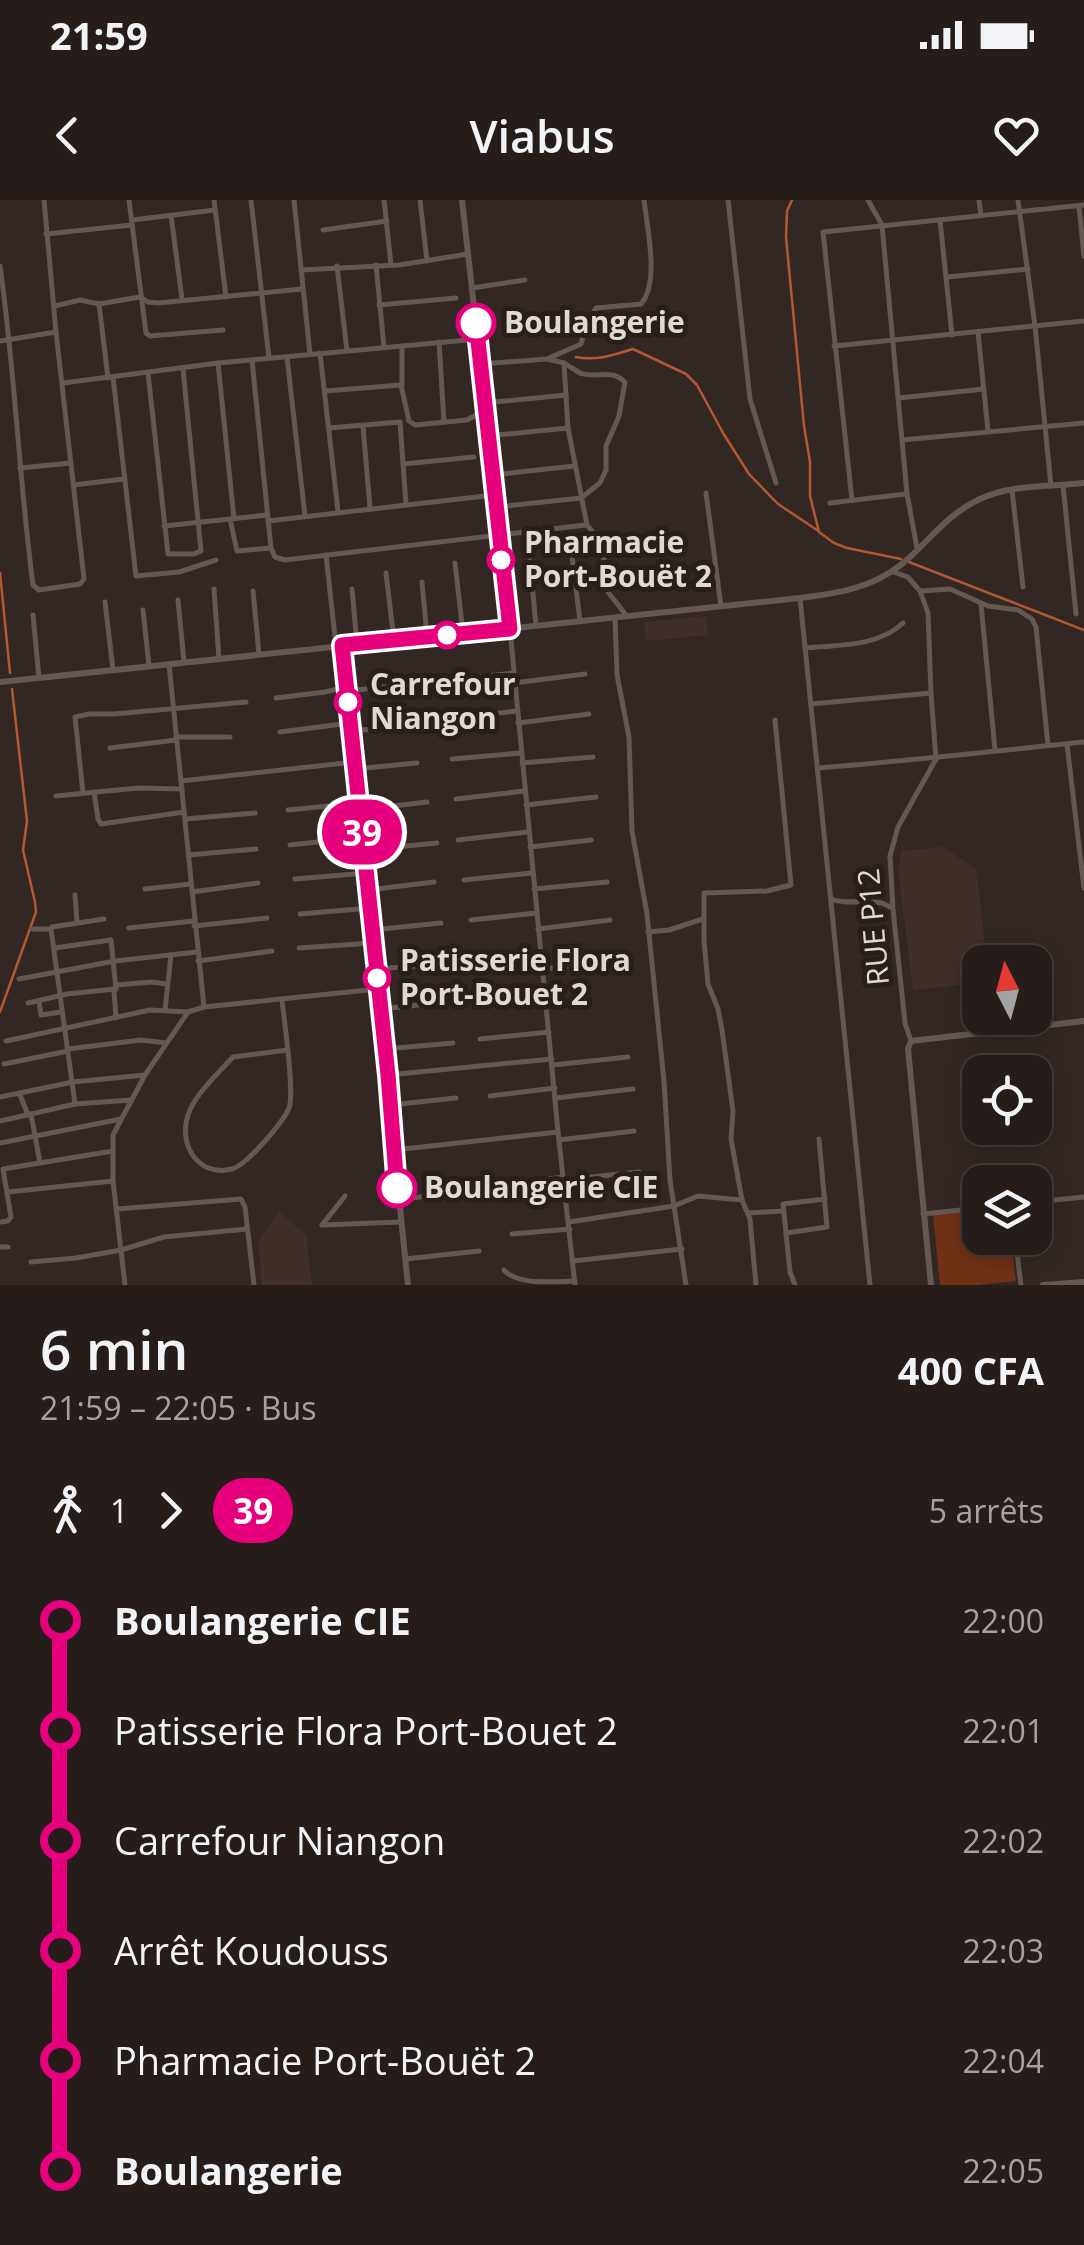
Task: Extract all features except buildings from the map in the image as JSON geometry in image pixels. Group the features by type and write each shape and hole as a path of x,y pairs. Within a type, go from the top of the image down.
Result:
{"street":[{"path":"0,266 33,586 39,590 83,582 44,200"},
{"path":"130,200 146,333 150,336 222,330"},
{"path":"214,200 226,297"},
{"path":"252,200 269,358"},
{"path":"294,200 310,354"},
{"path":"384,200 390,265"},
{"path":"420,200 427,261"},
{"path":"462,200 510,629 575,1283 521,1283 509,1279 504,1270"},
{"path":"547,360 580,344 596,308 641,304 647,298 651,277 644,200"},
{"path":"728,200 752,408 776,484"},
{"path":"868,200 882,225 907,494 917,548"},
{"path":"980,200 981,216"},
{"path":"1018,200 1051,486"},
{"path":"852,500 822,234 1081,206 1084,256"},
{"path":"46,234 215,210"},
{"path":"171,216 182,299"},
{"path":"940,220 952,335"},
{"path":"323,230 386,222"},
{"path":"301,270 390,265 468,254"},
{"path":"376,265 384,348"},
{"path":"337,266 347,350"},
{"path":"946,277 1028,269"},
{"path":"472,288 525,280"},
{"path":"55,306 80,300 99,304 140,298 158,303 302,289"},
{"path":"379,305 456,298"},
{"path":"99,304 136,576 179,572 216,560"},
{"path":"834,346 1084,320"},
{"path":"0,340 56,332"},
{"path":"978,332 988,430"},
{"path":"62,383 269,358 478,339"},
{"path":"438,342 444,422"},
{"path":"402,346 402,385 409,421"},
{"path":"320,353 338,512"},
{"path":"287,357 304,516"},
{"path":"252,360 271,548 281,560 587,525"},
{"path":"481,364 547,360 580,372 612,374 626,382 619,416 606,446 606,470 600,483 580,498 495,508"},
{"path":"564,363 568,428 580,498 587,525 602,544 610,596 626,616"},
{"path":"218,364 237,552 271,548"},
{"path":"148,373 169,556 194,554 201,551 183,369"},
{"path":"324,391 402,385"},
{"path":"899,398 984,389"},
{"path":"329,428 467,420 485,407 566,394"},
{"path":"400,422 406,504"},
{"path":"902,440 1084,423"},
{"path":"363,426 370,508"},
{"path":"488,436 568,428"},
{"path":"403,464 474,457"},
{"path":"20,468 71,463"},
{"path":"492,475 574,466"},
{"path":"74,485 124,480"},
{"path":"0,682 580,622 854,589 891,572 940,526 968,505 996,492 1084,483"},
{"path":"1063,485 1076,614"},
{"path":"1012,490 1023,587"},
{"path":"706,493 721,606"},
{"path":"830,503 907,494"},
{"path":"164,526 494,496"},
{"path":"571,548 580,622"},
{"path":"326,555 355,765 407,1285"},
{"path":"530,561 536,626"},
{"path":"455,563 464,633"},
{"path":"891,572 908,576 920,590 928,614 936,759"},
{"path":"386,573 394,640"},
{"path":"422,582 427,636"},
{"path":"214,589 219,658"},
{"path":"920,590 950,589 996,608 1018,610 1034,622 1048,745"},
{"path":"253,590 259,654"},
{"path":"352,590 358,644"},
{"path":"800,598 870,1285"},
{"path":"178,600 184,663"},
{"path":"106,602 113,670"},
{"path":"980,603 995,750"},
{"path":"143,610 149,666"},
{"path":"33,615 39,678"},
{"path":"615,618 617,675 629,737 632,831 648,932 667,1148 686,1285"},
{"path":"806,648 868,642 894,632 903,623"},
{"path":"168,664 204,1007"},
{"path":"448,680 514,672"},
{"path":"514,683 585,674"},
{"path":"276,698 412,684"},
{"path":"811,704 930,694"},
{"path":"83,793 75,717 246,702"},
{"path":"447,719 517,711"},
{"path":"518,722 589,714"},
{"path":"756,1285 748,1214 731,1139 733,1111 722,1030 708,984 703,918 704,893 767,891 790,885 775,720"},
{"path":"280,732 417,725"},
{"path":"110,748 176,738 230,736"},
{"path":"818,768 1084,742"},
{"path":"1067,744 1082,842 1084,888"},
{"path":"452,759 521,753"},
{"path":"522,763 593,757"},
{"name":"RUE P12","path":"911,1042 905,1023 890,867 894,836 936,759"},
{"path":"56,796 355,765 417,764"},
{"path":"456,799 524,790"},
{"path":"94,792 101,824 255,813"},
{"path":"526,805 596,797"},
{"path":"288,810 426,802"},
{"path":"458,840 528,832"},
{"path":"290,845 362,837"},
{"path":"530,847 592,840"},
{"path":"364,850 437,843"},
{"path":"188,856 256,849"},
{"path":"464,880 532,873"},
{"path":"294,879 366,874"},
{"path":"368,890 434,882"},
{"path":"534,889 607,882"},
{"path":"145,889 258,883"},
{"path":"75,894 77,922"},
{"path":"831,899 843,904 881,901 893,910"},
{"path":"300,914 370,908"},
{"path":"470,920 536,913"},
{"path":"32,930 104,918"},
{"path":"129,928 266,918"},
{"path":"648,932 669,930 703,918"},
{"path":"538,928 610,920"},
{"path":"372,930 442,923"},
{"path":"50,929 76,1104"},
{"path":"53,948 111,940 116,1018"},
{"path":"300,948 373,943"},
{"path":"198,962 272,951"},
{"path":"19,979 114,961 197,952"},
{"path":"470,960 540,952"},
{"path":"165,1010 171,955"},
{"path":"543,969 615,961"},
{"path":"376,969 446,964"},
{"path":"28,1003 116,987 168,984"},
{"path":"6,1041 150,1010 188,1012 204,1007 378,990"},
{"path":"477,1000 546,992"},
{"path":"282,1000 288,1050 290,1106 242,1165 229,1170 212,1169 196,1161 184,1137 193,1104 233,1057 288,1050"},
{"path":"39,1001 41,1015 61,1012"},
{"path":"381,1009 446,1002"},
{"path":"125,1285 113,1181 113,1135 145,1075 188,1012"},
{"path":"930,1285 908,1050 911,1042 1084,1021"},
{"path":"480,1039 549,1032"},
{"path":"4,1064 141,1040 166,1043"},
{"path":"385,1049 453,1042"},
{"path":"388,1075 628,1058"},
{"path":"0,1098 73,1082 145,1075"},
{"path":"490,1096 555,1088"},
{"path":"556,1098 632,1089"},
{"path":"20,1094 30,1115 40,1163"},
{"path":"390,1105 456,1098"},
{"path":"0,1121 76,1104 131,1100"},
{"path":"0,1143 122,1119"},
{"path":"394,1150 634,1131"},
{"path":"786,1233 827,1227 820,1139"},
{"path":"0,1222 11,1217 2,1169 113,1152"},
{"path":"398,1200 639,1172"},
{"path":"0,1197 113,1181"},
{"path":"345,1196 322,1226 400,1222"},
{"path":"512,1234 674,1206 698,1196 742,1200"},
{"path":"1052,1200 1084,1197"},
{"path":"117,1209 236,1198 244,1202 254,1285"},
{"path":"795,1285 790,1272 783,1205 824,1198"},
{"path":"924,1214 962,1210"},
{"path":"748,1214 784,1211"},
{"path":"30,1262 122,1250 164,1237 247,1229"},
{"path":"0,1247 8,1247"},
{"path":"573,1261 682,1250"},
{"path":"405,1260 480,1251"},
{"path":"1018,1255 1022,1285"},
{"path":"1042,1285 1084,1282"}],"shaded area":[{"path":"706,616 708,635 646,641 644,622"},
{"path":"943,847 976,869 985,945 962,945 962,985 913,990 898,870 901,851"},
{"path":"279,1212 306,1235 312,1285 262,1285 258,1241"},
{"path":"962,1212 962,1255 1013,1255 1016,1281 940,1285 933,1215"}],"waterway":[{"path":"792,200 787,211 786,237 810,462 810,496 819,532 847,548 901,559"},
{"path":"576,357 598,358 633,349 686,374 697,385 749,474 778,504 817,530"},
{"path":"909,562 1084,630"},
{"path":"0,573 10,673"},
{"path":"0,1012 36,912 23,850 27,821 12,689"}],"bus line":[{"name":"39","path":"397,1188 342,645 510,629 476,323"}],"place":[{"name":"Boulangerie","path":"476,323"},
{"name":"Pharmacie Port-Bouët 2","path":"501,560"},
{"name":"Carrefour Niangon","path":"348,702"},
{"name":"Patisserie Flora Port-Bouet 2","path":"377,978"},
{"name":"Boulangerie CIE","path":"397,1188"}]}
